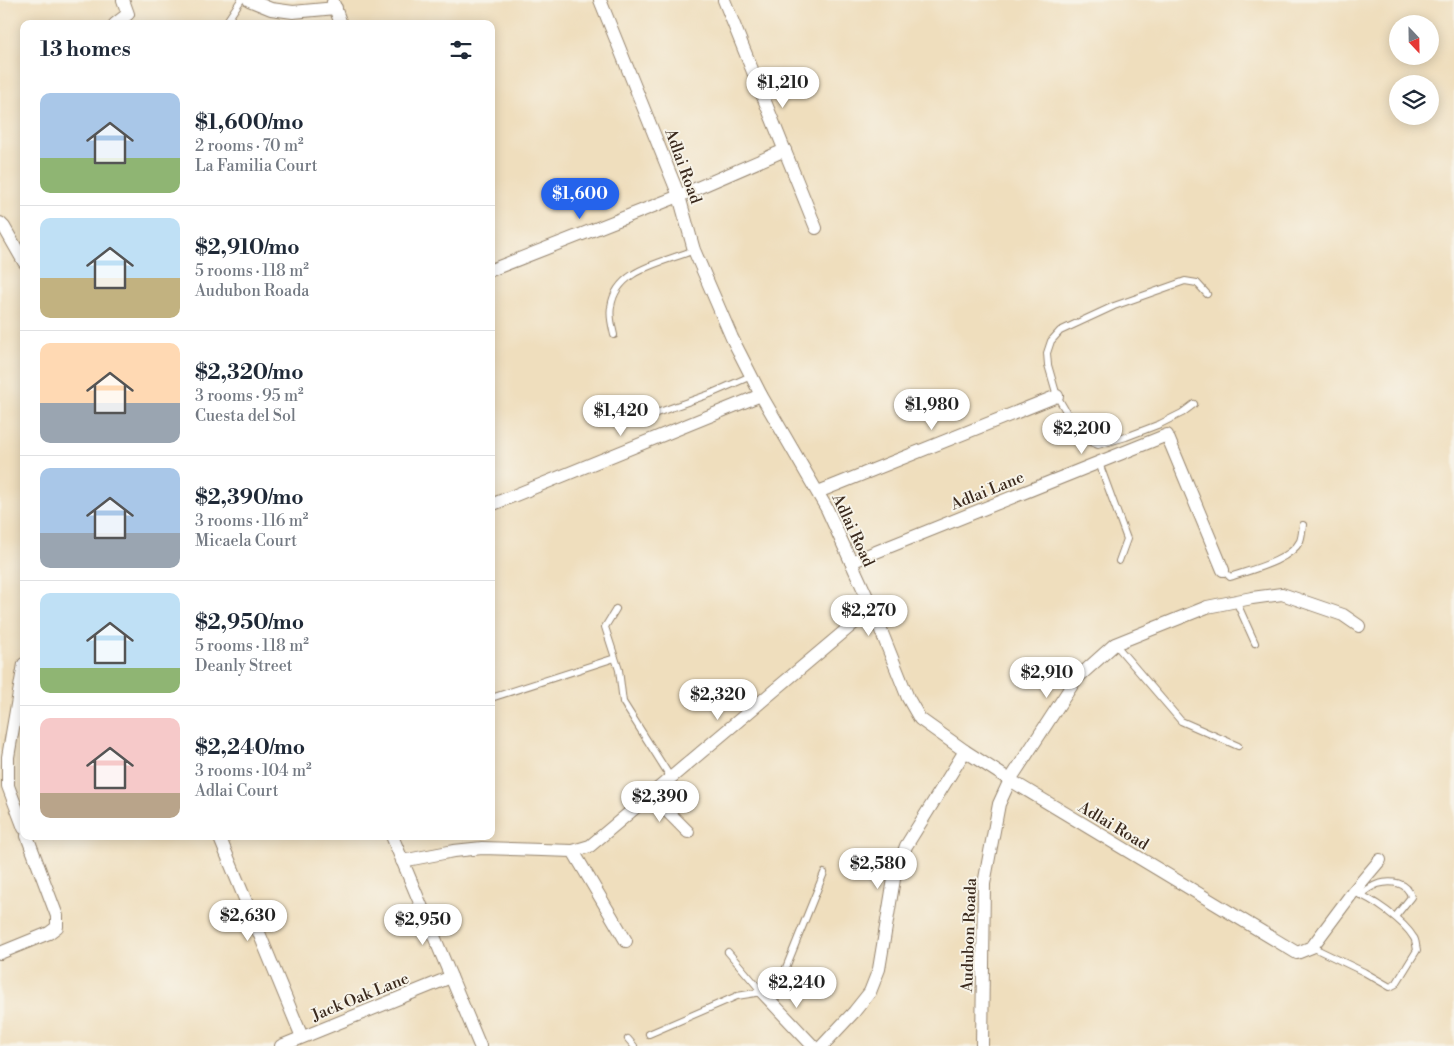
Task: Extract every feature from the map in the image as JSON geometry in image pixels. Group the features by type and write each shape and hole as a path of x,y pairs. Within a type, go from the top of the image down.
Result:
{"street":[{"path":"120,20 128,14 123,0"},
{"path":"249,0 271,8 294,12 334,4 340,20"},
{"name":"Adlai Road","path":"600,0 680,196 694,250 732,338 761,395 818,492 872,608 908,698 920,719 1010,780 1297,953 1312,947"},
{"path":"724,0 816,228"},
{"path":"495,268 680,196 785,150"},
{"path":"0,223 20,255"},
{"path":"495,503 761,395"},
{"path":"818,492 1057,396"},
{"name":"Adlai Lane","path":"851,562 1167,435 1223,570"},
{"name":"Audubon Roada","path":"982,1046 984,884 999,804 1010,780 1076,679 1115,644 1207,607 1236,601 1282,594 1343,615 1359,626"},
{"path":"402,861 454,851 482,848 573,851 590,846 872,608"},
{"path":"20,687 4,787 20,820"},
{"path":"822,1046 870,992 879,970 894,879 906,846 965,751"},
{"path":"651,795 688,832"},
{"path":"0,953 49,933 57,927 57,916 28,840"},
{"path":"221,840 302,1037"},
{"path":"394,840 480,1046"},
{"path":"573,851 626,941"},
{"path":"1312,947 1357,894 1380,860"},
{"name":"Jack Oak Lane","path":"282,1046 451,977"},
{"path":"762,992 813,1046"}],"lane":[{"path":"228,20 241,0"},
{"path":"614,335 611,307 623,281 645,268 694,250"},
{"path":"1194,404 1182,413 1160,424 1098,445 1086,440 1057,396 1048,365 1047,353 1051,342 1060,331 1114,306 1179,282 1197,283 1207,294"},
{"path":"634,421 710,394 751,376"},
{"path":"1099,463 1126,539 1119,561"},
{"path":"1223,570 1230,577 1269,564 1291,553 1299,541 1303,525"},
{"path":"1236,601 1256,643"},
{"path":"616,609 604,627 619,670 623,702 670,778"},
{"path":"1115,644 1181,721 1238,746"},
{"path":"495,697 615,658"},
{"path":"649,1034 737,996 762,992 781,980 824,873"},
{"path":"1357,894 1377,884 1390,882 1404,885 1410,891 1411,897 1395,917"},
{"path":"1312,947 1390,987 1396,984 1417,950 1414,939 1395,917 1357,894"},
{"path":"728,952 762,992"},
{"path":"628,1039 634,1046"}]}
